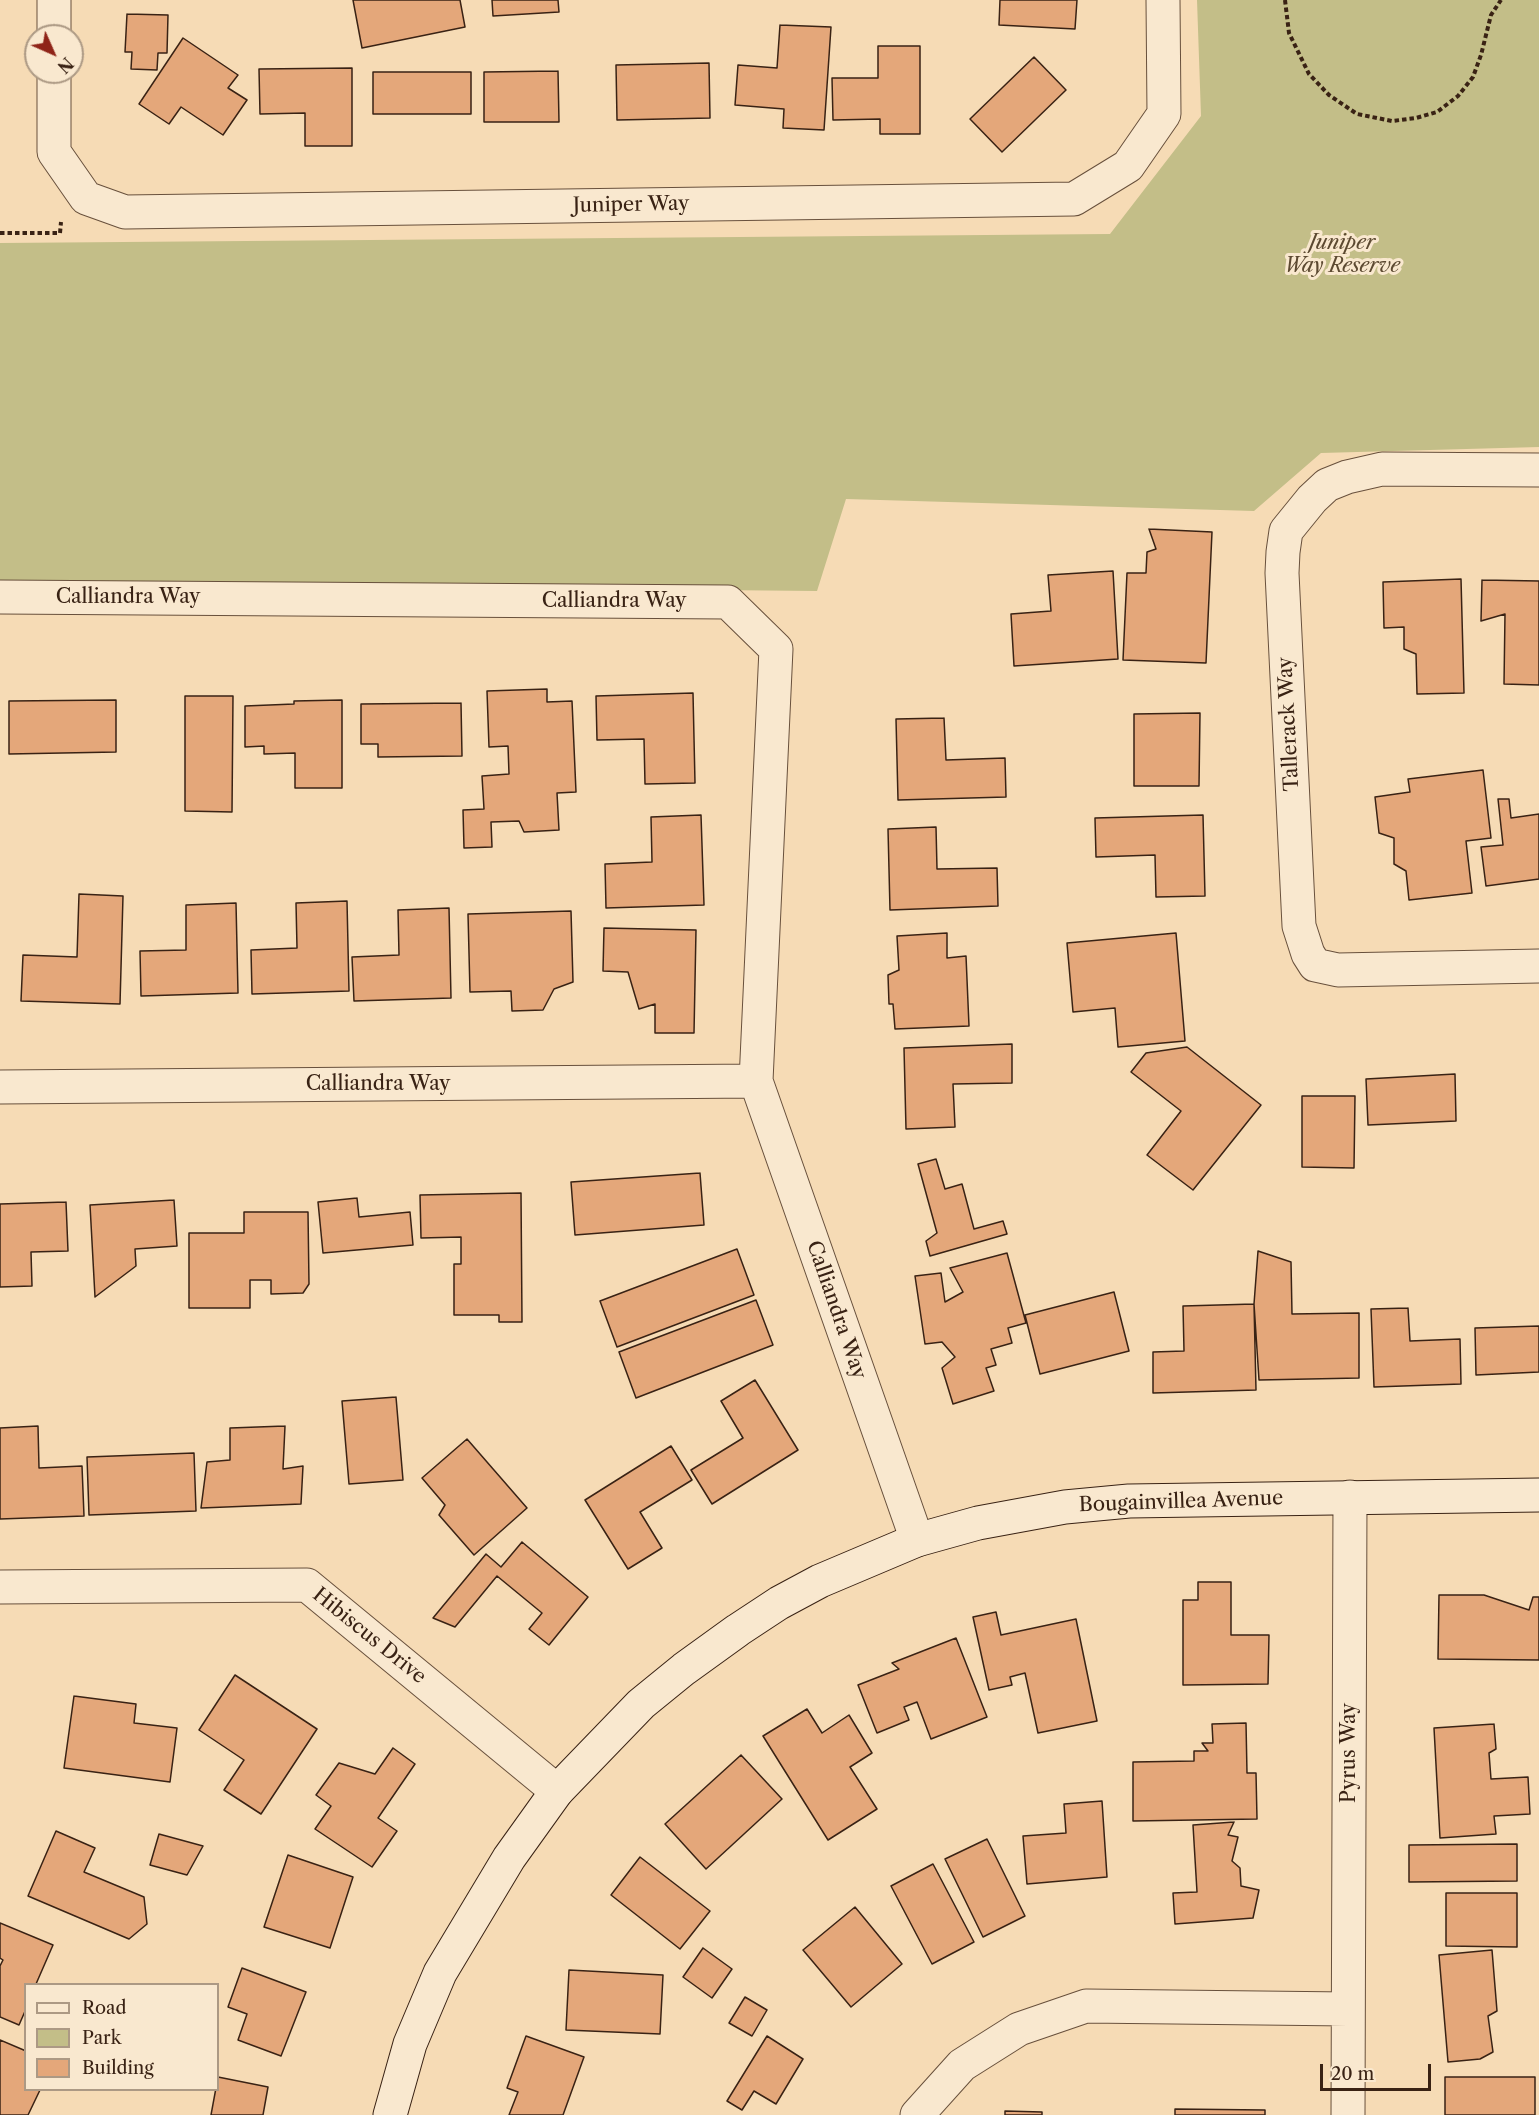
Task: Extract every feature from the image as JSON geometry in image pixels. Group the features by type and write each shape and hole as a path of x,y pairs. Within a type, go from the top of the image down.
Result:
{"street":[{"path":"54,0 54,24"},
{"name":"Juniper Way","path":"86,198 125,212 1074,199 1128,166 1164,114 1163,0"},
{"path":"54,84 54,152 86,198"},
{"name":"Tallerack Way","path":"1539,470 1382,469 1347,477 1327,485 1312,499 1286,531 1282,573 1299,926 1315,965 1338,970 1539,966"},
{"name":"Calliandra Way","path":"0,597 728,602 776,649 756,1081 917,1540"},
{"name":"Calliandra Way","path":"0,1087 756,1081"},
{"name":"Bougainvillea Avenue","path":"390,2115 410,2044 440,1973 509,1858 557,1791 642,1704 684,1668 779,1603 820,1581 917,1540 978,1523 1065,1507 1118,1502 1539,1495"},
{"name":"Pyrus Way","path":"1348,2115 1350,1497"},
{"name":"Hibiscus Drive","path":"0,1587 308,1585 557,1791"},
{"path":"917,2115 962,2065 1019,2029 1086,2006 1348,2009"}],"path":[{"path":"1285,0 1289,33 1309,74 1329,95 1356,114 1392,121 1437,112 1458,96 1473,77 1491,15 1501,0"},
{"path":"0,233 60,233 63,212 86,198"}],"green space":[{"name":"Juniper Way Reserve","path":"1197,0 1539,0 1539,447 1321,453 1254,511 846,499 817,591 0,583 0,243 1110,234 1201,116"}],"building":[{"path":"353,0 460,0 465,27 362,48"},
{"path":"492,0 558,0 559,12 493,16"},
{"path":"1000,0 1077,0 1075,29 999,25"},
{"path":"127,14 168,15 167,53 158,53 157,70 131,69 132,52 125,52"},
{"path":"780,25 831,27 824,130 783,128 784,109 735,105 738,65 777,68"},
{"path":"183,38 238,75 228,88 247,100 223,135 181,107 169,124 139,104"},
{"path":"878,46 920,46 920,134 880,134 880,119 833,120 832,78 878,78"},
{"path":"1034,57 1066,90 1002,152 970,119"},
{"path":"709,63 710,118 617,120 616,65"},
{"path":"352,68 352,146 305,146 305,113 260,114 259,69"},
{"path":"558,71 559,122 484,122 484,72"},
{"path":"373,72 471,72 471,114 373,114"},
{"path":"1149,529 1212,532 1206,663 1123,660 1127,573 1146,573 1147,552 1156,549"},
{"path":"1113,571 1118,659 1014,666 1011,614 1051,611 1048,575"},
{"path":"1461,579 1464,693 1417,694 1416,654 1404,649 1404,627 1384,628 1383,582"},
{"path":"1482,580 1539,581 1539,685 1504,684 1505,614 1481,621"},
{"path":"547,689 547,702 572,701 576,792 557,793 559,830 524,832 519,821 491,822 492,847 464,848 463,810 484,809 482,776 509,774 508,746 489,747 487,691"},
{"path":"693,693 695,783 645,784 644,739 597,740 596,696"},
{"path":"185,696 233,696 232,812 185,811"},
{"path":"116,700 116,752 9,754 9,701"},
{"path":"342,700 342,788 295,788 295,753 264,754 264,746 245,747 245,706 294,704 294,701"},
{"path":"461,703 462,756 378,757 378,744 361,744 361,704"},
{"path":"1200,713 1199,786 1134,786 1134,714"},
{"path":"944,718 946,760 1005,758 1006,797 898,800 896,719"},
{"path":"1483,770 1491,838 1466,841 1472,893 1409,900 1406,871 1394,864 1394,838 1379,833 1375,797 1410,792 1408,779"},
{"path":"1498,799 1509,799 1511,818 1539,814 1539,879 1486,886 1481,847 1503,845"},
{"path":"701,815 704,905 606,908 605,864 652,862 651,817"},
{"path":"1203,815 1205,896 1156,897 1155,855 1096,857 1095,818"},
{"path":"936,827 937,869 997,868 998,906 890,910 888,829"},
{"path":"79,894 123,896 120,1004 21,1001 23,955 77,957"},
{"path":"347,901 349,991 252,994 251,950 297,948 296,903"},
{"path":"236,903 238,993 141,996 140,951 186,950 186,905"},
{"path":"449,908 451,998 354,1001 352,957 399,955 398,910"},
{"path":"571,911 573,982 554,989 543,1010 512,1011 511,991 470,992 468,914"},
{"path":"604,928 696,930 694,1033 655,1033 655,1004 639,1009 628,972 603,971"},
{"path":"947,933 947,958 966,956 969,1026 895,1029 893,1004 889,1004 888,975 899,970 897,936"},
{"path":"1176,933 1185,1041 1118,1047 1115,1008 1073,1012 1067,943"},
{"path":"1012,1044 1012,1083 953,1084 955,1127 906,1129 904,1048"},
{"path":"1187,1047 1261,1105 1193,1190 1147,1155 1181,1111 1131,1072 1146,1053"},
{"path":"1455,1074 1456,1121 1368,1125 1366,1079"},
{"path":"1302,1096 1355,1096 1354,1168 1302,1167"},
{"path":"936,1159 945,1189 962,1184 974,1229 1003,1221 1007,1234 930,1256 926,1241 937,1233 918,1164"},
{"path":"700,1173 704,1225 575,1235 571,1182"},
{"path":"521,1193 522,1322 499,1322 499,1315 454,1315 454,1264 461,1264 461,1237 421,1238 420,1195"},
{"path":"357,1198 359,1217 410,1212 413,1245 323,1253 318,1202"},
{"path":"174,1200 177,1246 135,1249 136,1266 95,1297 90,1205"},
{"path":"66,1202 68,1251 31,1252 32,1286 0,1287 0,1204"},
{"path":"244,1212 308,1212 309,1284 303,1293 271,1294 271,1280 250,1280 250,1308 189,1308 189,1233 244,1233"},
{"path":"737,1249 754,1295 617,1347 600,1301"},
{"path":"1258,1251 1291,1262 1292,1314 1359,1313 1359,1378 1259,1380 1254,1304"},
{"path":"1007,1253 1026,1323 1008,1328 1012,1343 991,1349 996,1365 986,1368 994,1391 953,1404 942,1368 955,1357 942,1342 925,1344 915,1276 941,1273 945,1302 963,1292 950,1268"},
{"path":"1114,1292 1129,1351 1040,1374 1025,1315"},
{"path":"756,1300 773,1345 636,1398 619,1352"},
{"path":"1254,1304 1256,1390 1153,1393 1153,1352 1184,1351 1183,1306"},
{"path":"1408,1308 1410,1341 1460,1339 1461,1384 1374,1387 1371,1309"},
{"path":"1539,1326 1539,1372 1476,1375 1475,1328"},
{"path":"755,1380 798,1450 712,1504 691,1470 743,1438 721,1401"},
{"path":"396,1397 403,1480 349,1484 342,1401"},
{"path":"38,1426 39,1468 82,1466 84,1516 0,1519 0,1428"},
{"path":"285,1426 283,1469 303,1466 301,1504 201,1508 207,1462 230,1460 230,1428"},
{"path":"467,1439 527,1508 474,1555 439,1515 445,1505 422,1478"},
{"path":"671,1446 692,1480 640,1512 662,1548 628,1569 585,1500"},
{"path":"194,1453 196,1511 89,1515 87,1457"},
{"path":"522,1542 588,1597 549,1645 529,1629 542,1613 497,1576 455,1627 433,1618 486,1554 501,1567"},
{"path":"1198,1582 1231,1582 1231,1635 1269,1635 1268,1684 1183,1685 1183,1600 1198,1600"},
{"path":"1439,1595 1484,1595 1529,1610 1533,1597 1539,1597 1539,1660 1438,1659"},
{"path":"996,1612 1001,1635 1076,1619 1097,1721 1038,1733 1025,1673 1010,1677 1012,1685 989,1690 973,1617"},
{"path":"956,1638 987,1717 931,1739 917,1702 904,1707 909,1720 877,1733 858,1685 899,1669 892,1663"},
{"path":"235,1675 317,1729 261,1814 224,1790 244,1760 199,1730"},
{"path":"74,1696 136,1704 134,1723 177,1728 170,1782 64,1768"},
{"path":"807,1709 822,1733 849,1715 872,1753 850,1767 877,1809 828,1840 763,1736"},
{"path":"1246,1723 1247,1773 1256,1773 1257,1819 1133,1821 1133,1762 1194,1761 1194,1751 1208,1751 1202,1743 1213,1743 1212,1724"},
{"path":"1494,1724 1496,1749 1489,1753 1491,1779 1528,1777 1530,1814 1494,1816 1496,1834 1440,1838 1434,1728"},
{"path":"393,1748 415,1764 378,1818 397,1831 372,1867 315,1829 331,1806 316,1795 339,1763 375,1774"},
{"path":"741,1755 782,1799 706,1869 665,1824"},
{"path":"1102,1801 1107,1877 1027,1884 1023,1836 1066,1833 1064,1804"},
{"path":"1234,1822 1228,1835 1238,1837 1232,1861 1240,1868 1241,1886 1259,1890 1253,1918 1175,1924 1173,1893 1197,1892 1193,1825"},
{"path":"56,1831 95,1848 84,1872 144,1897 147,1924 129,1939 28,1896"},
{"path":"159,1834 203,1846 187,1875 150,1865"},
{"path":"987,1839 1025,1916 983,1937 945,1859"},
{"path":"1517,1844 1517,1881 1409,1882 1409,1845"},
{"path":"288,1855 353,1877 330,1948 264,1927"},
{"path":"640,1857 710,1911 680,1949 611,1895"},
{"path":"933,1864 974,1942 932,1964 891,1886"},
{"path":"1446,1893 1517,1893 1517,1947 1446,1946"},
{"path":"855,1907 902,1964 851,2007 803,1950"},
{"path":"0,1923 53,1945 36,1983 24,1983 24,2014 19,2025 0,2017 0,1966 3,1960 0,1958"},
{"path":"703,1948 732,1969 712,1998 683,1977"},
{"path":"1492,1950 1497,2011 1488,2016 1493,2052 1480,2059 1448,2062 1439,1955"},
{"path":"242,1968 306,1992 281,2056 238,2040 247,2014 228,2007"},
{"path":"569,1970 663,1975 660,2034 566,2030"},
{"path":"745,1997 767,2010 752,2036 729,2023"},
{"path":"526,2036 584,2057 563,2115 509,2115 518,2092 507,2088"},
{"path":"767,2036 803,2059 776,2104 754,2091 742,2110 727,2101"},
{"path":"0,2040 24,2050 24,2091 40,2091 28,2115 0,2115"},
{"path":"219,2077 268,2087 263,2115 211,2115 215,2091 219,2091"},
{"path":"1445,2077 1535,2077 1535,2115 1445,2115"},
{"path":"1175,2109 1265,2110 1265,2115 1175,2115"},
{"path":"1005,2111 1042,2112 1042,2115 1005,2115"}]}
